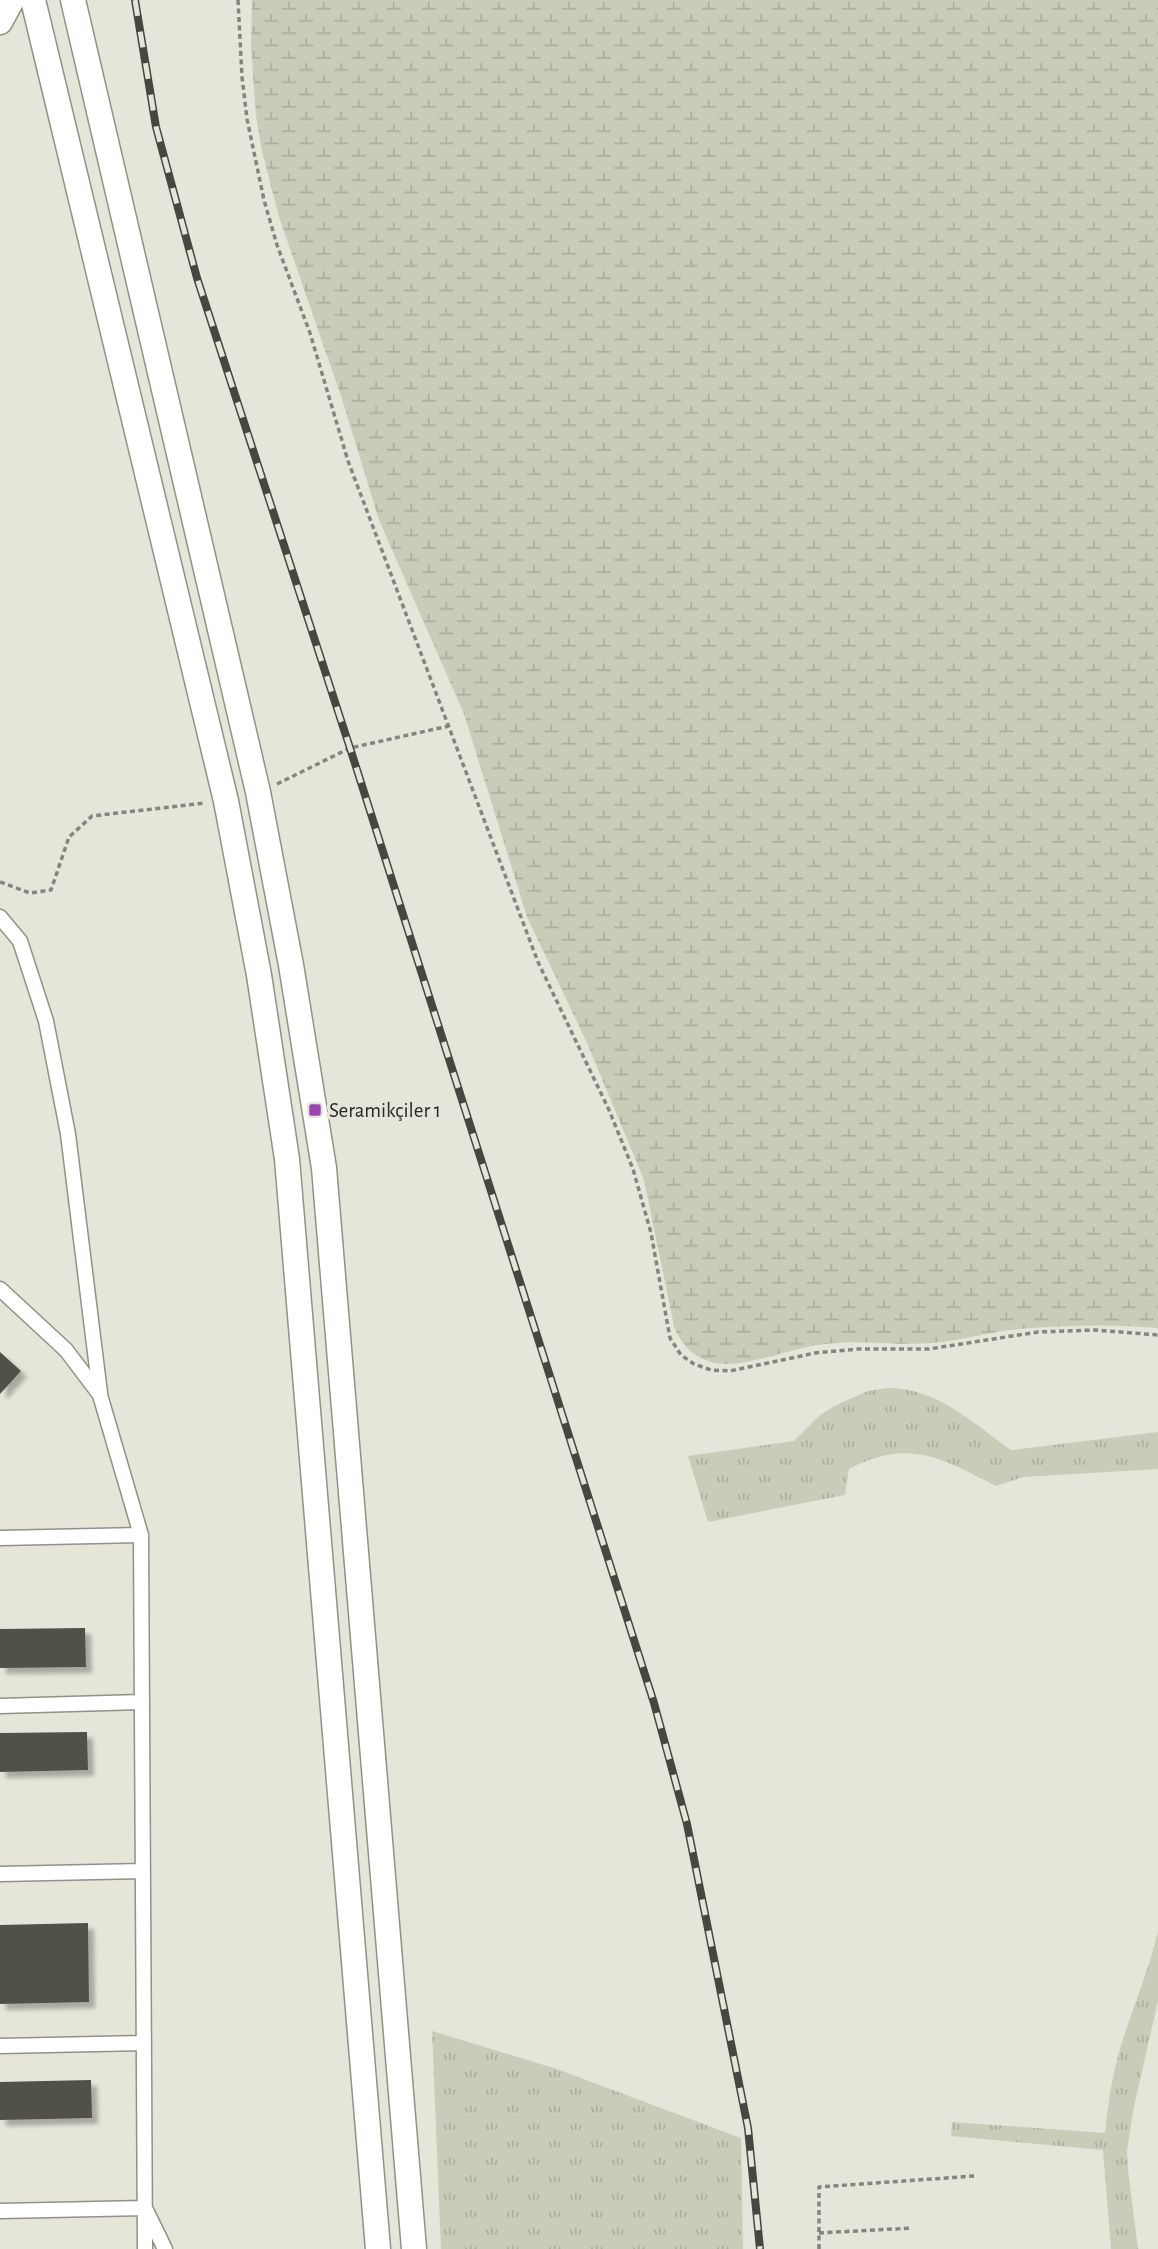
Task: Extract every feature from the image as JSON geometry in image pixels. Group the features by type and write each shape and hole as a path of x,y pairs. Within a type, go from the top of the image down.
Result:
{"highway":[{"path":"0,22 12,0"},
{"path":"33,0 226,801 259,975 287,1159 378,2249"},
{"path":"73,0 258,792 291,964 324,1168 414,2249"}],"street":[{"path":"0,916 20,941 46,1021 68,1134 100,1395 142,1535 145,2249"},
{"path":"0,1289 66,1350 100,1395"},
{"path":"0,1538 142,1535"},
{"path":"0,1706 142,1702"},
{"path":"0,1874 144,1871"},
{"path":"0,2046 144,2043"},
{"path":"0,2211 145,2208"},
{"path":"145,2208 165,2249"}],"path":[{"path":"239,0 242,77 247,119 264,200 292,289 310,332 348,461 538,962 609,1110 633,1169 651,1233 670,1338 681,1355 699,1366 730,1371 838,1350 929,1349 1038,1332 1095,1330 1158,1335"},
{"path":"258,792 350,748 449,726"},
{"path":"0,883 30,893 51,890 69,837 92,816 226,801"},
{"path":"819,2249 819,2187 974,2176"},
{"path":"819,2233 912,2228"}],"green space":[{"path":"252,0 1158,0 1158,1328 1065,1326 1009,1330 931,1343 838,1343 727,1364 701,1358 681,1339 674,1326 644,1180 587,1043 527,917 464,714 379,520 342,399 279,217 256,116 251,47"},
{"path":"887,1388 922,1393 938,1400 968,1418 1011,1450 1158,1432 1158,1469 1023,1477 996,1486 958,1467 924,1455 890,1455 849,1469 845,1495 708,1522 688,1456 794,1441 819,1416 834,1406 868,1391"},
{"path":"1158,1931 1158,2001 1133,2111 1127,2151 1138,2249 1111,2249 1103,2150 951,2136 952,2122 1105,2133 1117,2059"},
{"path":"432,2031 557,2069 741,2138 743,2249 441,2249"}],"building":[{"path":"0,1352 21,1371 0,1394"},
{"path":"85,1628 86,1667 0,1668 0,1629"},
{"path":"87,1732 88,1770 0,1772 0,1733"},
{"path":"88,1923 89,2002 0,2004 0,1925"},
{"path":"91,2080 92,2118 0,2120 0,2082"}],"railway":[{"path":"135,0 156,127 197,278 350,748 654,1703 687,1824 748,2128 760,2249"}],"place":[{"name":"Seramikçiler 1","path":"315,1110"}]}
